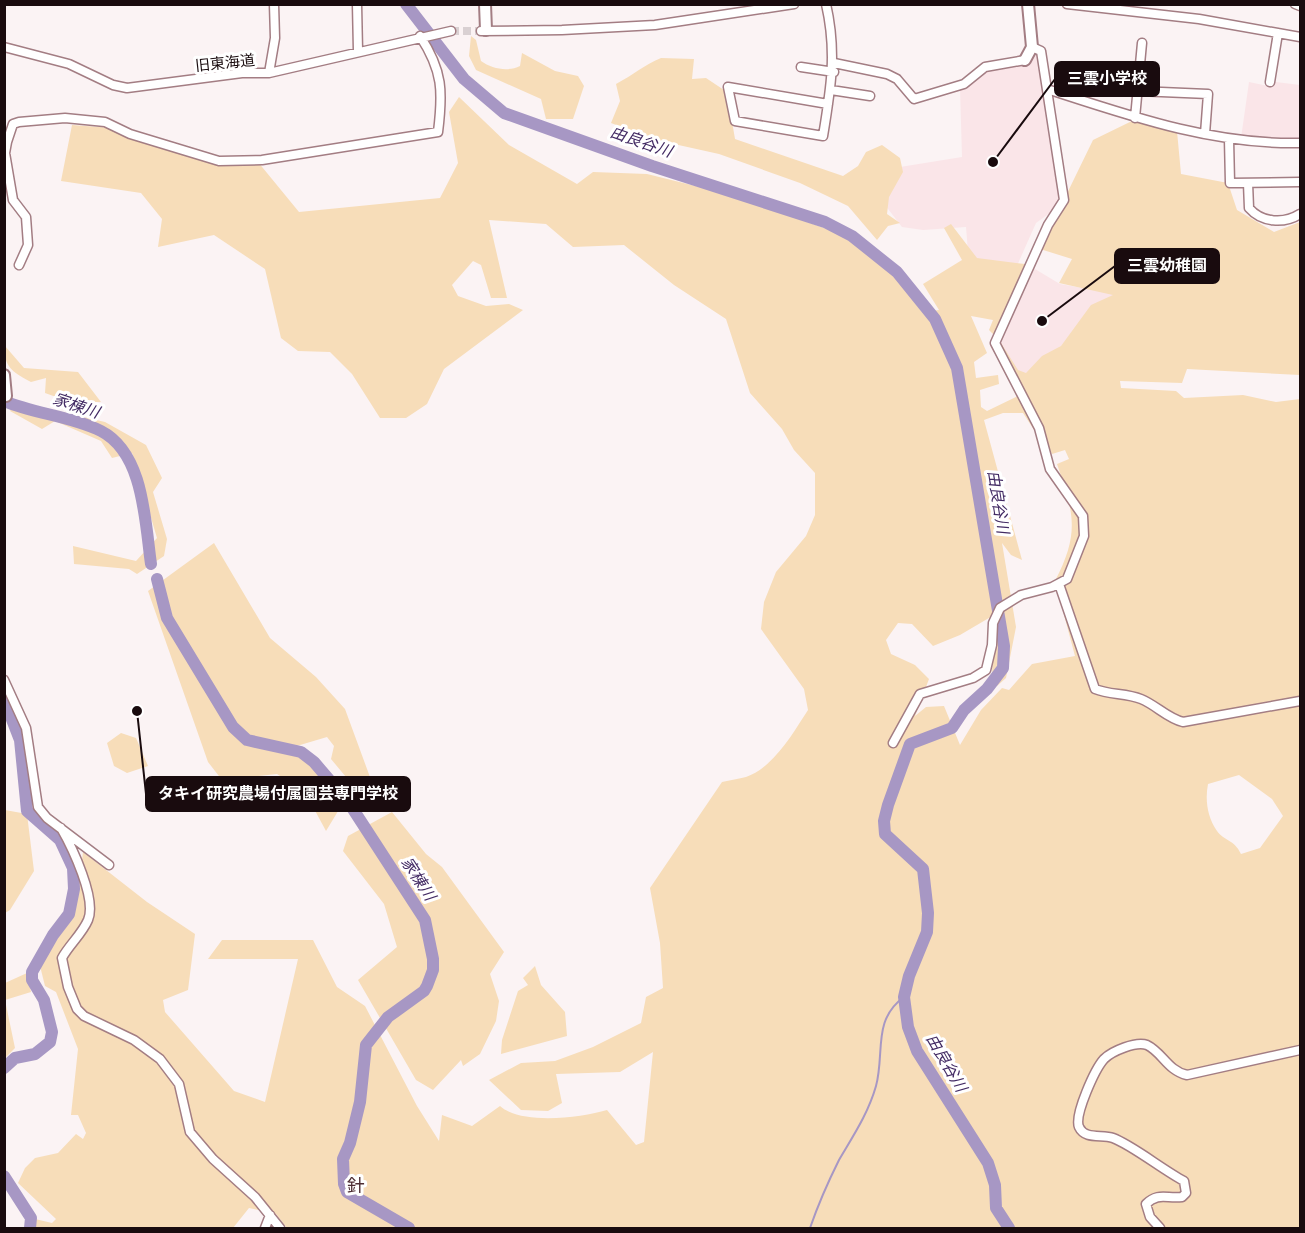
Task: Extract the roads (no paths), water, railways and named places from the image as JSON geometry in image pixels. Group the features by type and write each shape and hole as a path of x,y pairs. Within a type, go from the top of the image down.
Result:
{"street":[{"path":"269,73 275,38 274,4"},
{"path":"357,4 358,51"},
{"path":"485,4 483,30 561,30 655,25 752,7 794,4"},
{"path":"826,4 834,67 823,136 735,121 728,87 828,104"},
{"path":"801,67 834,67 887,74 897,79 914,99 964,84 985,67 1025,60 1032,47 1028,4"},
{"path":"1067,4 1198,19 1300,37"},
{"path":"1295,4 1300,6"},
{"name":"旧東海道","path":"4,47 69,64 113,85 127,88 242,73 269,73 422,35 451,31"},
{"path":"1270,82 1278,33"},
{"path":"19,264 28,245 26,217 13,200 8,179 6,142 13,124 65,118 105,122 141,137 219,161 262,160 438,132 443,93 431,53 422,35"},
{"path":"1136,118 1142,43"},
{"path":"893,743 920,694 973,678 986,670 992,645 993,623 1000,608 1021,595 1059,584 1067,579 1084,536 1083,516 1050,469 1039,428 995,343 1048,225 1064,200 1041,51 1032,47"},
{"path":"1075,98 1082,73 1138,87 1208,94 1205,134"},
{"path":"1047,89 1136,118 1229,140 1270,144 1300,143"},
{"path":"831,90 870,96"},
{"path":"1229,140 1230,183 1300,182"},
{"path":"1248,183 1249,208 1256,215 1284,220 1300,214"},
{"path":"4,375 5,399"},
{"path":"1059,584 1095,689 1109,694 1133,696 1144,700 1173,720 1183,722 1300,701"},
{"path":"4,680 26,728 38,807 110,866"},
{"path":"61,828 87,889 91,909 86,924 62,958 73,1001 84,1016 134,1040 160,1059 179,1084 190,1132 207,1153 270,1215 280,1228"},
{"path":"1160,1228 1150,1217 1146,1204 1153,1197 1182,1197 1186,1193 1184,1181 1113,1138 1085,1133 1079,1128 1077,1117 1082,1102 1106,1057 1135,1044 1147,1046 1169,1067 1187,1075 1300,1050"},
{"path":"265,1228 270,1215"}],"waterway":[{"name":"由良谷川","path":"406,4 464,79 504,113 652,166 825,222 852,236 897,272 935,319 957,368 1004,646 1003,668 987,689 964,710 952,728 910,744 888,805 884,821 885,834 923,869 928,913 927,932 909,976 904,997 908,1027 917,1051 988,1163 995,1185 996,1208 1009,1228"},
{"name":"家棟川","path":"4,401 89,426 115,441 126,455 140,490 151,564"},
{"name":"家棟川","path":"157,579 167,618 233,727 247,740 301,752 314,762 349,803 425,920 433,970 424,991 388,1017 366,1045 360,1102 350,1143 343,1159 344,1184 347,1192 409,1228"},
{"path":"4,699 20,740 27,811 60,840 73,868 74,889 69,914 53,935 32,972 32,980 44,1000 52,1032 50,1042 35,1054 15,1058 4,1068"},
{"path":"810,1228 835,1168 869,1106 876,1086 883,1027 887,1016 904,997"},
{"path":"4,1176 31,1218 30,1228"}],"tunnel":[{"path":"451,31 481,31"}],"place":[{"name":"三雲小学校","path":"993,162"},
{"name":"三雲幼稚園","path":"1042,321"},
{"name":"タキイ研究農場付属園芸専門学校","path":"137,711"}],"district":[{"name":"針","path":"356,1186"}]}
